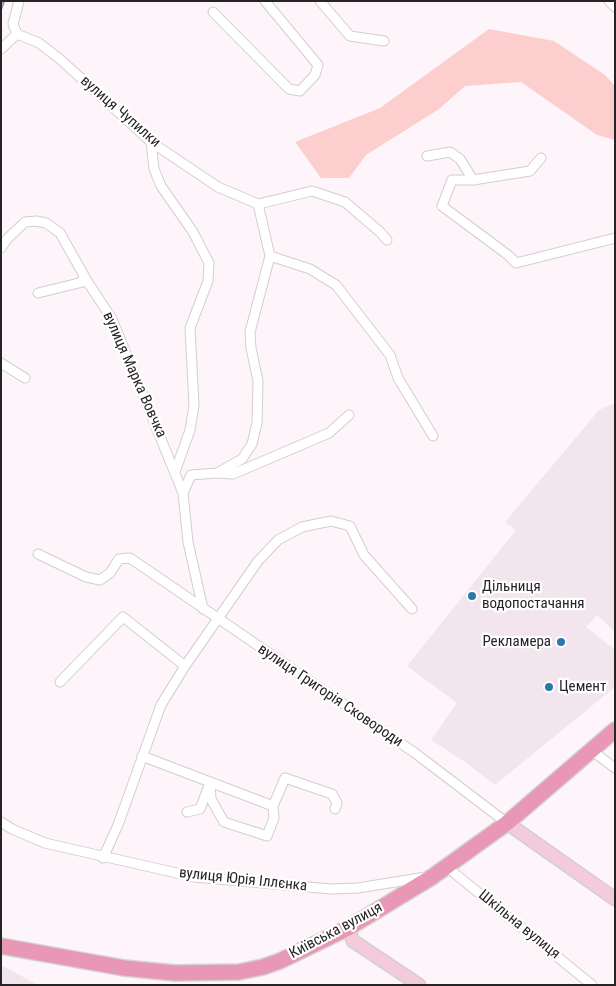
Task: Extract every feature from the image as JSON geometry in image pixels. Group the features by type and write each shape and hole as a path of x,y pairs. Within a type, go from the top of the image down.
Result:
{"main road":[{"name":"Київська вулиця","path":"1,946 124,968 175,973 239,972 263,967 280,961 348,928 432,876 507,823 615,730"}],"street":[{"path":"1,49 17,34 13,24 19,1"},
{"path":"213,12 289,90 300,91 315,75 318,65 265,1"},
{"path":"320,1 350,36 384,41"},
{"path":"609,1 615,7"},
{"name":"вулиця Чупилки","path":"17,34 39,43 61,60 151,142 218,187 258,204"},
{"name":"вулиця Марка Вовчка","path":"151,142 154,169 161,186 192,232 208,263 208,281 190,328 194,405 190,430 175,472"},
{"path":"427,156 450,152 460,159 472,180"},
{"path":"541,158 530,171 472,180 452,180 442,206 508,254 516,263 615,238"},
{"path":"217,473 242,459 252,444 257,423 258,381 251,348 250,332 270,256 258,204 312,191 345,202 387,240"},
{"name":"вулиця Марка Вовчка","path":"1,248 7,239 26,222 46,223 60,233 87,282 112,319 183,493 188,542 203,609"},
{"name":"вулиця Марка Вовчка","path":"64,250 81,278 87,282"},
{"path":"270,256 310,269 336,285 390,355 398,378 433,436"},
{"path":"38,293 87,282"},
{"path":"1,363 25,378"},
{"path":"183,493 191,475 233,474 329,433 349,415"},
{"path":"104,858 118,825 161,705 185,666 258,561 278,540 302,527 331,521 350,526 364,555 412,609"},
{"name":"вулиця Григорія Сковороди","path":"38,554 86,577 100,580 110,573 119,559 130,558 415,753 507,823 615,899"},
{"path":"60,682 123,617 185,666"},
{"path":"591,750 615,768"},
{"path":"142,756 274,806"},
{"path":"210,783 211,799 224,822 267,836 274,818 274,806 285,778 332,794 337,803 335,809"},
{"path":"187,812 200,809 210,783"},
{"name":"вулиця Юрія Іллєнка","path":"1,822 12,829 45,843 194,877 331,889 358,888 432,876"},
{"name":"Шкільна вулиця","path":"448,864 453,872 592,985"},
{"path":"348,928 353,941 419,985"}],"shaded area":[{"path":"489,29 554,41 605,75 615,86 615,140 597,135 521,82 465,86 439,109 366,155 349,178 321,178 295,142 380,108"},
{"path":"615,404 615,632 597,615 586,627 615,650 615,687 495,785 465,762 431,740 457,703 407,666 516,530 505,522 599,410"},
{"path":"1,965 38,985 1,985"}],"waterway":[{"path":"1,9 4,1"}],"place":[{"name":"Дільниця водопостачання","path":"472,596"},
{"name":"Рекламера","path":"561,642"},
{"name":"Цемент","path":"549,687"}]}
